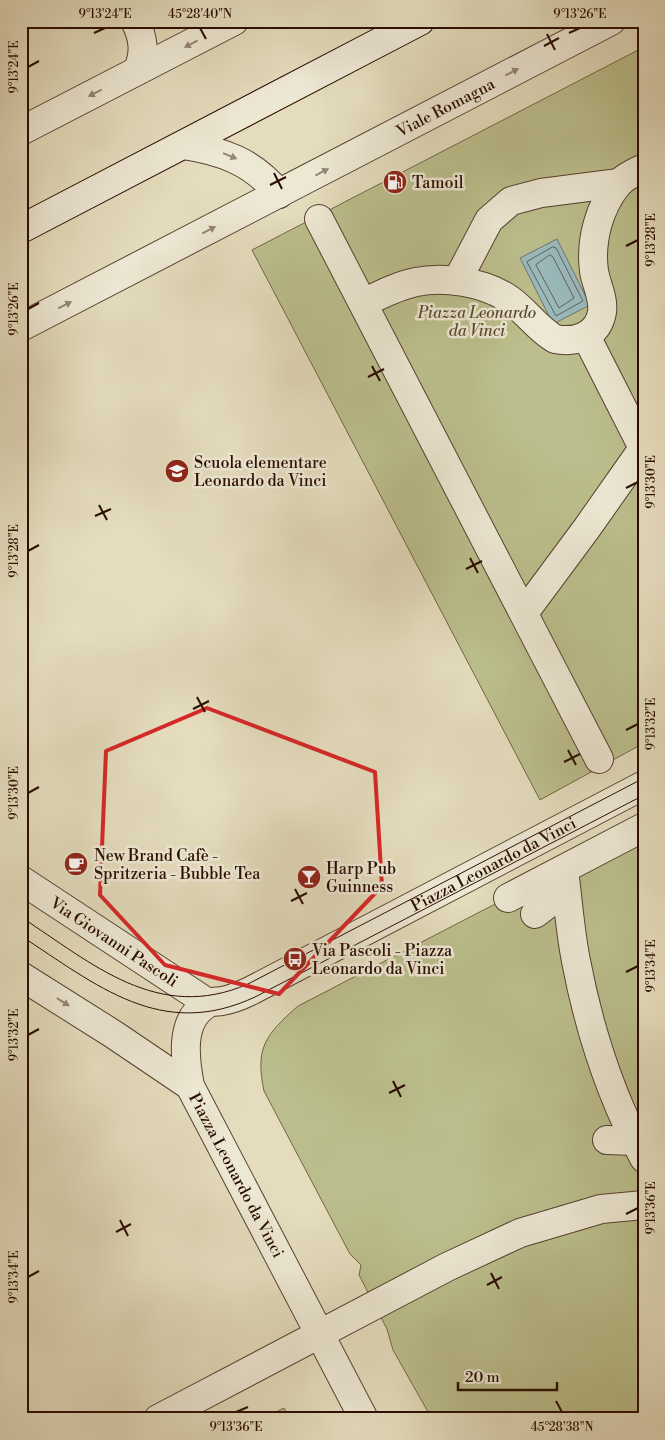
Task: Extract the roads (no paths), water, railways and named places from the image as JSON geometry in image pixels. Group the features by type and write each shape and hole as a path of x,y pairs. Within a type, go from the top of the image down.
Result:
{"street":[{"path":"135,21 143,43 142,59 138,70"},
{"path":"21,131 234,21"},
{"path":"21,229 420,21"},
{"name":"Viale Romagna","path":"21,328 611,21"},
{"path":"183,145 217,151 244,162 256,170 279,194"},
{"path":"457,281 489,220 511,201 541,193 619,183 644,168"},
{"path":"362,302 393,289 418,282 457,281 484,287 506,297 555,339 574,340 586,336 596,327 602,312 594,271 593,253 596,230 601,211 619,183"},
{"path":"319,219 599,759"},
{"path":"524,613 588,528 643,446 586,336"},
{"name":"Piazza Leonardo da Vinci","path":"364,1419 190,1086 186,1061 188,1032 196,1013 208,1002 222,1001 258,987 644,785"},
{"path":"534,914 565,880 644,827"},
{"name":"Via Giovanni Pascoli","path":"21,880 208,1002"},
{"path":"508,898 565,880"},
{"path":"565,880 575,960 595,1040 626,1126 639,1150"},
{"path":"21,976 113,1034 190,1086"},
{"path":"607,1140 639,1150"},
{"path":"158,1419 447,1267 520,1233 601,1209 644,1204"}],"water":[{"path":"557,239 590,305 553,324 520,258"}],"tram line":[{"path":"21,917 74,953 128,983 156,992 185,997 215,994 248,984 644,778"},
{"path":"21,936 76,972 131,1001 160,1010 189,1013 221,1009 255,997 644,795"}],"place":[{"name":"Tamoil","path":"395,182"},
{"name":"Scuola elementare Leonardo da Vinci","path":"177,471"},
{"name":"New Brand Cafè - Spritzeria - Bubble Tea","path":"76,864"},
{"name":"Harp Pub Guinness","path":"309,877"},
{"name":"Via Pascoli - Piazza Leonardo da Vinci","path":"295,959"}]}
